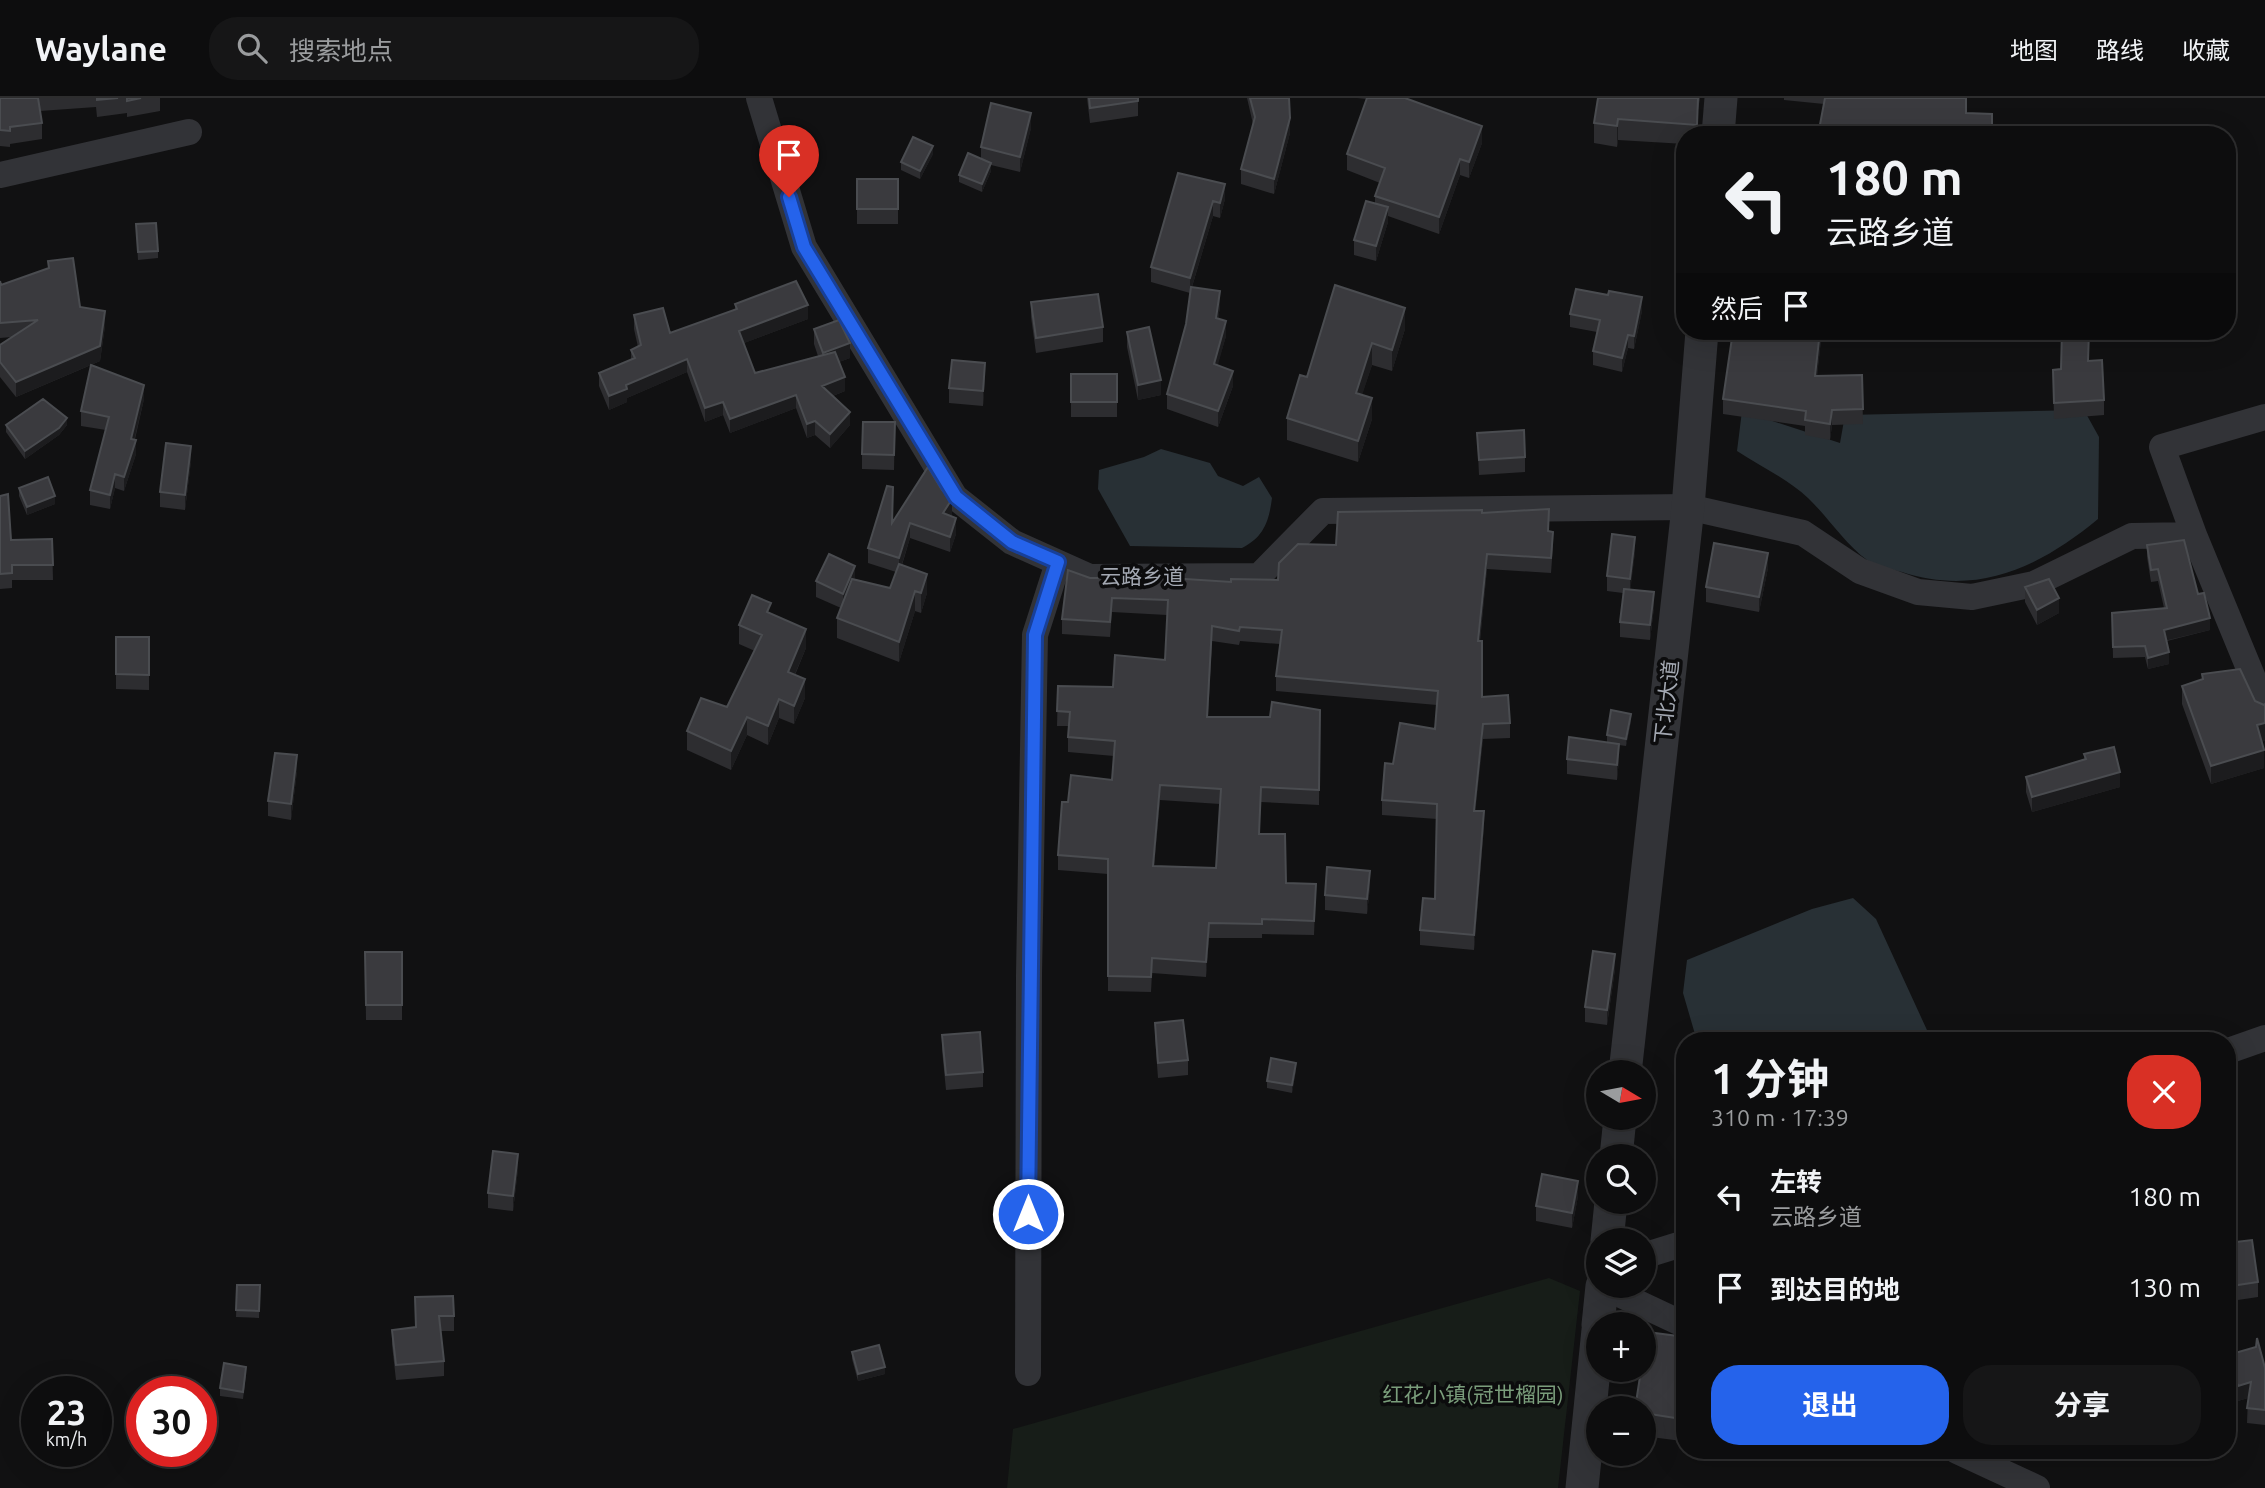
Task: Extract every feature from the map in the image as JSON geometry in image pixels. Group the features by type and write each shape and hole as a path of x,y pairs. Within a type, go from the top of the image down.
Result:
{"street":[{"name":"云路乡道","path":"759,98 804,247 956,497 1012,542 1090,577 1259,576 1323,511 1688,507 1803,533 1860,571 1918,592 1972,597 2034,584 2132,536 2194,535"},
{"path":"1719,126 1721,98"},
{"path":"0,175 189,132"},
{"name":"下北大道","path":"1626,1060 1688,507 1701,340"},
{"path":"2265,417 2162,447 2194,535 2265,708"},
{"path":"1028,1373 1029,975 1035,635 1058,562"},
{"path":"2236,1048 2265,1038"},
{"path":"1656,1252 1676,1246"},
{"path":"1628,1298 1676,1321"},
{"path":"1581,1488 1592,1382"},
{"path":"1974,1459 2037,1488"}],"green space":[{"name":"红花小镇(冠世榴园)","path":"1549,1278 1580,1291 1558,1488 1007,1488 1013,1429"}],"shaded area":[{"path":"2084,410 2099,437 2098,519 2054,551 2031,563 2008,573 1983,579 1930,579 1884,568 1871,562 1851,546 1800,491 1737,451 1742,411 1840,443 1845,415"},
{"path":"1161,449 1210,463 1218,476 1243,486 1259,477 1272,498 1267,521 1256,539 1242,548 1130,546 1098,489 1099,470 1144,457"},
{"path":"1853,898 1876,919 1928,1032 1694,1032 1683,993 1687,960 1812,909"}],"building":[{"path":"0,98 38,98 42,123 10,127 10,131 0,130"},
{"path":"1089,98 1138,98 1138,101 1090,108"},
{"path":"1250,98 1289,98 1290,118 1274,179 1241,169 1255,117"},
{"path":"1367,98 1405,98 1482,126 1469,162 1460,159 1439,217 1375,196 1385,168 1347,154"},
{"path":"1598,98 1698,98 1697,125 1618,119 1617,126 1594,123"},
{"path":"1825,98 1966,98 1966,113 1992,114 1992,126 1820,126"},
{"path":"991,103 1031,113 1020,157 981,147"},
{"path":"913,137 933,146 920,171 901,162"},
{"path":"968,153 991,163 982,184 959,175"},
{"path":"1178,173 1225,184 1220,203 1213,201 1190,278 1151,267"},
{"path":"857,179 898,179 898,209 857,209"},
{"path":"1366,201 1388,207 1376,246 1354,240"},
{"path":"156,223 158,251 138,252 136,224"},
{"path":"73,258 80,307 105,311 100,346 16,382 0,362 0,345 38,320 0,323 0,281 1,285 49,268 48,261"},
{"path":"796,281 808,305 739,331 755,373 835,352 845,377 822,386 850,412 830,434 815,421 807,424 796,395 730,419 723,402 705,408 687,359 626,385 627,389 609,396 599,373 635,358 631,350 641,345 634,315 663,308 670,333 737,309 735,304"},
{"path":"1335,285 1405,308 1392,350 1372,343 1356,393 1372,398 1358,441 1287,418 1300,375 1307,377"},
{"path":"1191,287 1220,291 1216,318 1226,321 1214,364 1233,371 1218,411 1167,394 1186,324"},
{"path":"1576,289 1608,295 1609,291 1642,297 1634,336 1628,335 1622,358 1593,351 1600,320 1570,314"},
{"path":"1098,294 1103,327 1036,338 1031,302"},
{"path":"839,320 850,343 823,353 814,329"},
{"path":"1149,327 1161,380 1138,385 1127,332"},
{"path":"1732,340 1819,340 1815,376 1862,375 1863,409 1832,410 1830,424 1805,420 1806,411 1723,399"},
{"path":"2062,340 2089,340 2088,361 2102,360 2104,400 2054,403 2053,370 2061,369"},
{"path":"952,360 985,363 983,391 949,388"},
{"path":"91,365 144,385 131,439 136,440 124,477 115,474 110,495 90,490 109,417 81,411"},
{"path":"1071,374 1117,374 1117,402 1071,402"},
{"path":"43,399 67,418 59,428 25,451 6,425"},
{"path":"863,422 895,422 894,455 862,454"},
{"path":"1524,430 1525,457 1479,460 1477,433"},
{"path":"166,443 191,446 185,495 160,492"},
{"path":"928,467 942,490 952,499 943,513 956,518 950,537 910,523 899,558 868,548 887,486 893,487 892,523"},
{"path":"48,477 55,496 27,507 19,488"},
{"path":"8,494 11,540 52,539 53,565 12,565 12,573 0,574 0,496"},
{"path":"1549,509 1548,531 1553,532 1551,558 1487,554 1478,641 1482,641 1482,697 1508,695 1510,723 1483,724 1474,811 1484,811 1474,935 1420,930 1423,898 1435,899 1437,804 1382,800 1385,763 1393,764 1400,723 1435,729 1438,691 1276,676 1282,630 1240,627 1239,631 1212,626 1207,717 1270,717 1272,702 1320,710 1319,790 1261,787 1259,834 1285,834 1286,883 1316,884 1314,921 1262,919 1262,924 1209,923 1206,962 1152,958 1151,977 1108,976 1108,859 1058,855 1062,802 1068,802 1071,775 1112,780 1115,741 1068,737 1070,712 1057,711 1058,686 1113,687 1115,655 1165,660 1168,600 1112,598 1110,622 1062,619 1068,570 1090,578 1170,578 1231,582 1231,579 1278,580 1279,563 1298,544 1336,545 1338,512 1482,510 1482,513","holes":["1160,785 1221,789 1216,868 1153,866"]},
{"path":"1612,534 1635,537 1630,579 1607,576"},
{"path":"2184,540 2198,594 2204,593 2210,618 2164,630 2169,652 2148,658 2145,646 2113,647 2112,613 2167,608 2158,569 2151,570 2147,545"},
{"path":"1714,543 1768,553 1759,597 1706,587"},
{"path":"829,554 855,566 843,594 816,581"},
{"path":"899,564 927,574 921,593 915,591 899,642 837,618 852,579 890,588"},
{"path":"2049,579 2059,598 2037,610 2025,587"},
{"path":"1624,589 1654,592 1650,625 1620,622"},
{"path":"752,595 771,603 767,612 806,629 788,672 805,679 794,706 779,699 768,726 747,717 731,751 687,731 701,698 727,707 762,635 739,625"},
{"path":"116,637 149,637 149,675 116,674"},
{"path":"2240,669 2255,701 2265,704 2265,723 2257,725 2264,750 2211,766 2182,686 2203,679 2202,674"},
{"path":"1611,710 1631,714 1626,739 1607,735"},
{"path":"1569,737 1619,744 1617,765 1567,759"},
{"path":"2114,747 2120,772 2032,797 2026,777 2086,759 2084,754"},
{"path":"275,753 297,755 291,804 268,801"},
{"path":"1327,867 1370,871 1367,899 1325,895"},
{"path":"1593,951 1615,954 1607,1010 1585,1007"},
{"path":"365,952 402,952 402,1005 366,1005"},
{"path":"1183,1020 1188,1060 1158,1063 1155,1023"},
{"path":"980,1032 983,1072 946,1075 942,1035"},
{"path":"1271,1058 1296,1063 1292,1085 1267,1081"},
{"path":"493,1151 518,1154 513,1196 488,1193"},
{"path":"1542,1174 1578,1181 1572,1213 1536,1206"},
{"path":"2252,1240 2258,1282 2236,1285 2236,1242"},
{"path":"237,1285 260,1285 259,1311 236,1310"},
{"path":"453,1296 454,1316 439,1316 444,1361 396,1365 392,1330 416,1327 415,1297"},
{"path":"1656,1333 1676,1336 1676,1418 1656,1415 1656,1396 1637,1396 1639,1382 1656,1382"},
{"path":"2257,1338 2265,1368 2265,1410 2247,1408 2251,1382 2238,1386 2236,1380 2236,1353 2256,1347"},
{"path":"879,1345 885,1367 858,1374 852,1352"},
{"path":"224,1363 246,1367 243,1392 220,1388"}],"route":[{"path":"789,197 804,247 956,497 1012,542 1058,562 1035,635 1028,1214"}]}
